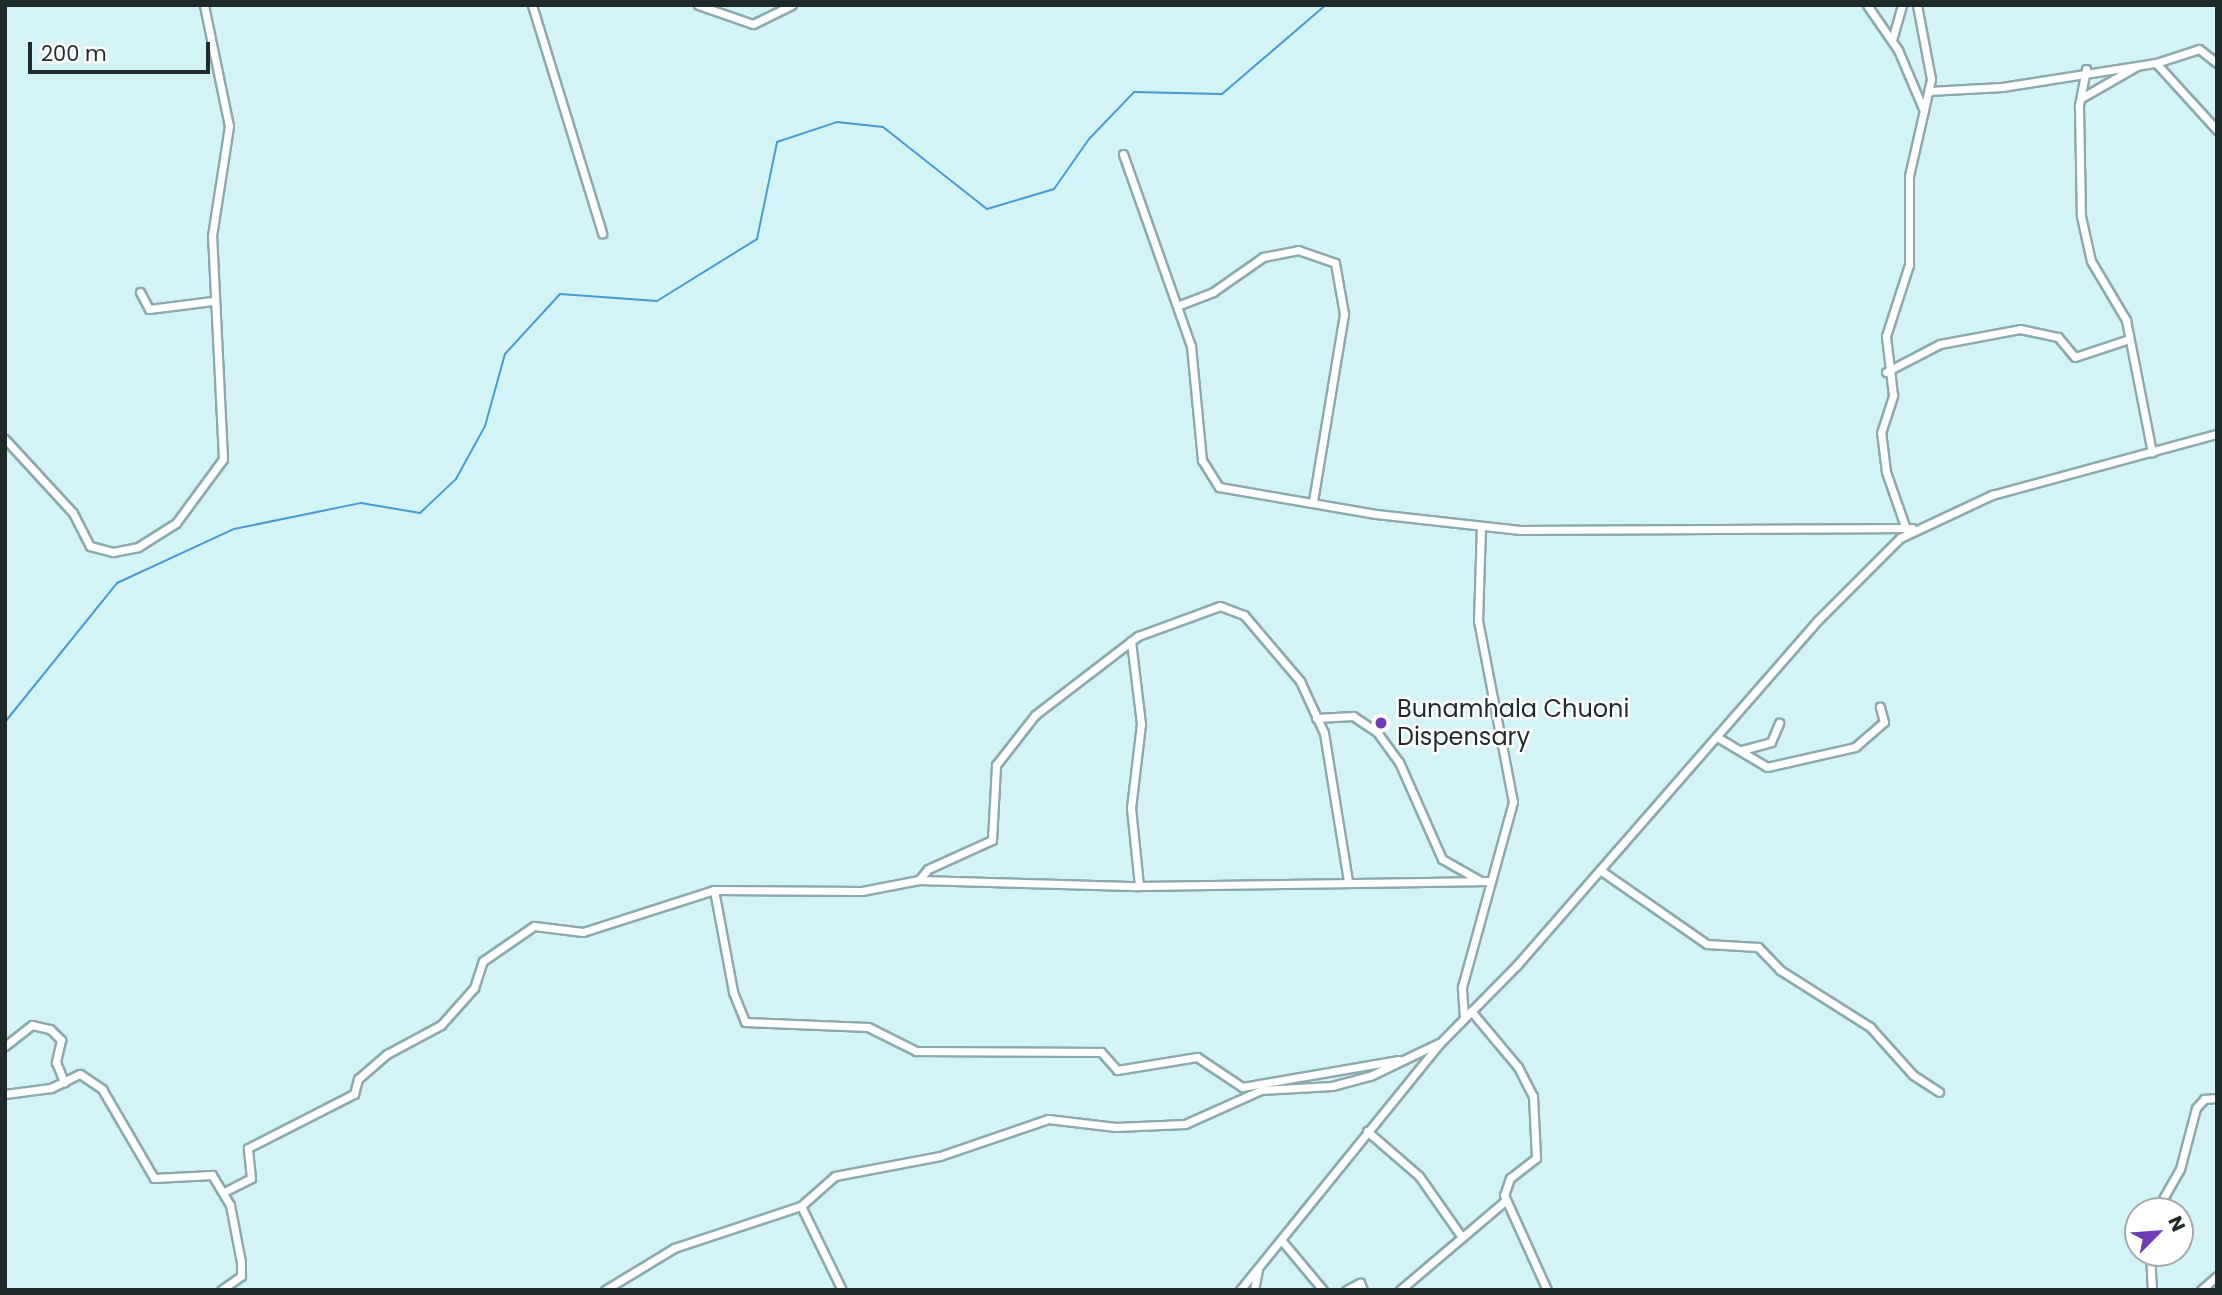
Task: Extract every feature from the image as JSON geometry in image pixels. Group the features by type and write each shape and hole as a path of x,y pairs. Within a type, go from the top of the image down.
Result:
{"street":[{"path":"5,439 74,513 90,546 120,553 160,536 194,503 224,457 212,301 214,208 229,126 204,5"},
{"path":"532,5 602,233"},
{"path":"698,5 753,24 792,5"},
{"path":"1867,5 1892,41 1925,115"},
{"path":"1892,41 1902,5"},
{"path":"1909,528 1881,446 1893,395 1886,372 1890,318 1909,265 1909,176 1925,115 1932,67 1917,5"},
{"path":"1929,91 2002,87 2086,69 2156,63 2199,49 2217,63"},
{"path":"2156,63 2217,130"},
{"path":"2083,97 2137,65"},
{"path":"2086,69 2081,216 2091,261 2126,320 2126,340 2152,452"},
{"path":"1123,154 1194,355 1202,460 1209,479 1219,487 1481,527 1909,528"},
{"path":"1177,306 1213,292 1264,257 1298,250 1335,262 1344,314 1313,502"},
{"path":"140,292 149,309 212,301"},
{"path":"1886,372 1940,344 2020,329 2057,337 2070,357 2126,340"},
{"path":"1240,1290 1440,1043 1600,870 1865,569 1909,528 1992,495 2217,434"},
{"path":"1481,527 1478,621 1513,789 1462,986 1467,1015 1518,1067 1535,1105 1536,1158 1510,1178 1506,1201 1547,1290"},
{"path":"919,880 925,870 992,840 998,762 1035,715 1131,641 1211,608 1233,608 1297,675 1324,733 1348,881"},
{"path":"1131,641 1142,724 1131,808 1139,886"},
{"path":"1717,737 1742,750 1762,768 1852,748 1884,722 1880,706"},
{"path":"1316,718 1353,716 1377,732 1399,762 1442,859 1479,880"},
{"path":"1742,750 1771,742 1780,723"},
{"path":"1600,870 1707,944 1758,947 1780,970 1870,1027 1913,1075 1939,1091"},
{"path":"224,1192 251,1178 248,1149 354,1094 358,1079 387,1054 441,1026 474,988 483,961 527,929 583,932 714,890 862,891 919,880 1139,886 1489,881"},
{"path":"714,890 745,1021 868,1027 916,1051 1101,1052 1117,1070 1192,1056 1242,1087 1411,1057"},
{"path":"5,1046 32,1025 50,1028 61,1041 56,1062 64,1082"},
{"path":"605,1290 674,1248 801,1206 835,1176 940,1156 1048,1119 1174,1126 1261,1090 1332,1086 1411,1057 1440,1043"},
{"path":"5,1094 64,1082 80,1074 97,1083 156,1179 209,1173 224,1192 241,1270 221,1290"},
{"path":"2164,1197 2180,1169 2196,1108 2204,1099 2217,1098"},
{"path":"1367,1130 1419,1175 1461,1236"},
{"path":"1400,1290 1461,1236 1506,1201"},
{"path":"801,1206 842,1290"},
{"path":"1282,1241 1323,1290"},
{"path":"2151,1267 2152,1290"},
{"path":"1254,1290 1258,1269"},
{"path":"2202,1290 2217,1276"},
{"path":"1346,1290 1360,1283 1363,1290"}],"waterway":[{"path":"5,722 117,583 234,529 361,503 420,513 456,479 485,426 505,354 560,294 657,301 757,239 777,142 837,122 883,127 987,209 1054,189 1089,139 1134,92 1222,94 1326,5"}],"place":[{"name":"Bunamhala Chuoni Dispensary","path":"1381,723"}]}
